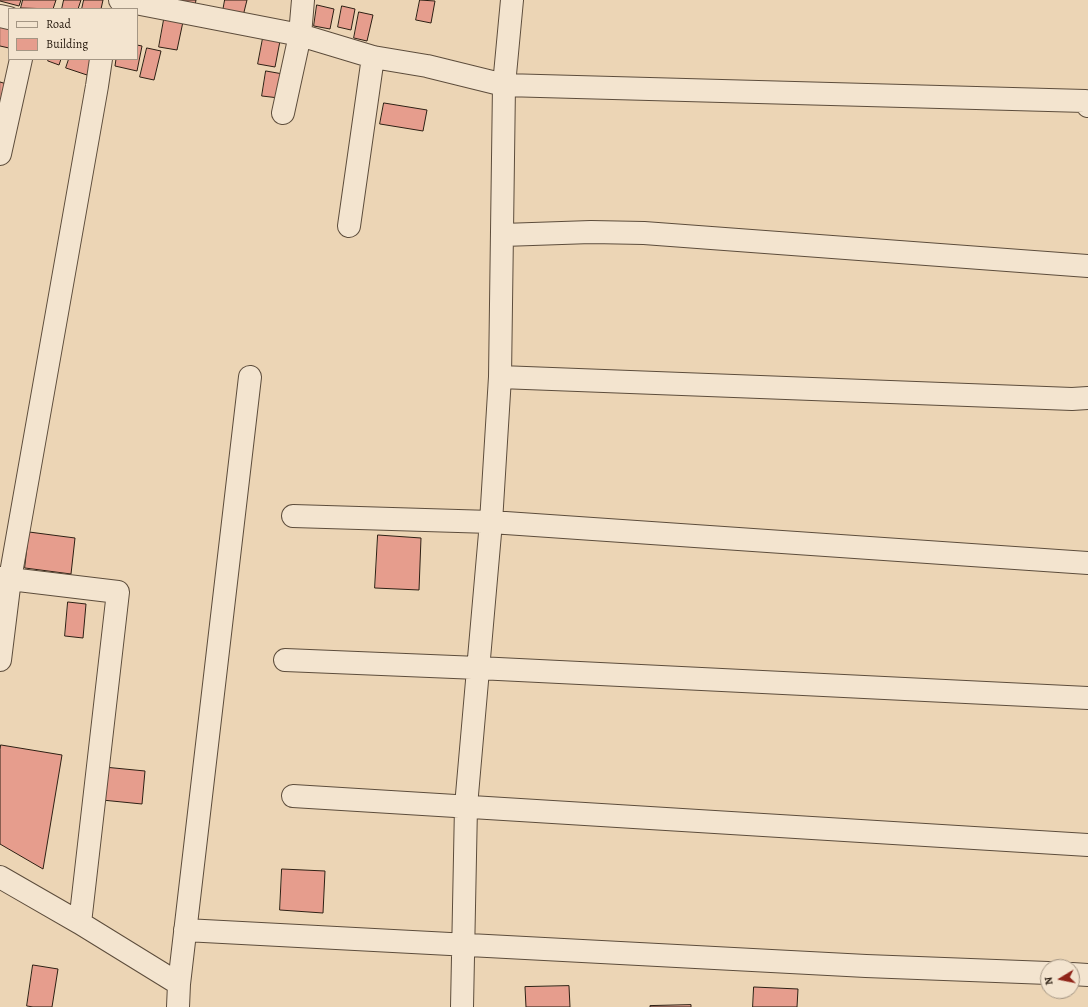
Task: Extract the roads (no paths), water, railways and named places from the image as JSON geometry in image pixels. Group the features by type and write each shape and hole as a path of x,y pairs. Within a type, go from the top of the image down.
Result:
{"street":[{"path":"120,0 300,35 373,57 426,66 504,85 1085,101 1088,106"},
{"path":"283,113 300,35 303,0"},
{"path":"462,1007 466,806 491,522 500,377 504,85 512,0"},
{"path":"350,226 373,57"},
{"path":"0,154 20,60"},
{"path":"0,660 5,578 101,60"},
{"path":"503,235 591,232 644,233 1088,266"},
{"path":"178,1007 185,930 250,377"},
{"path":"500,377 1072,399 1088,398"},
{"path":"293,516 491,522 1088,563"},
{"path":"5,578 118,592 80,923"},
{"path":"285,660 1088,698"},
{"path":"293,796 1088,845"},
{"path":"0,877 80,923 179,984"},
{"path":"185,930 866,966 1040,974"}]}
